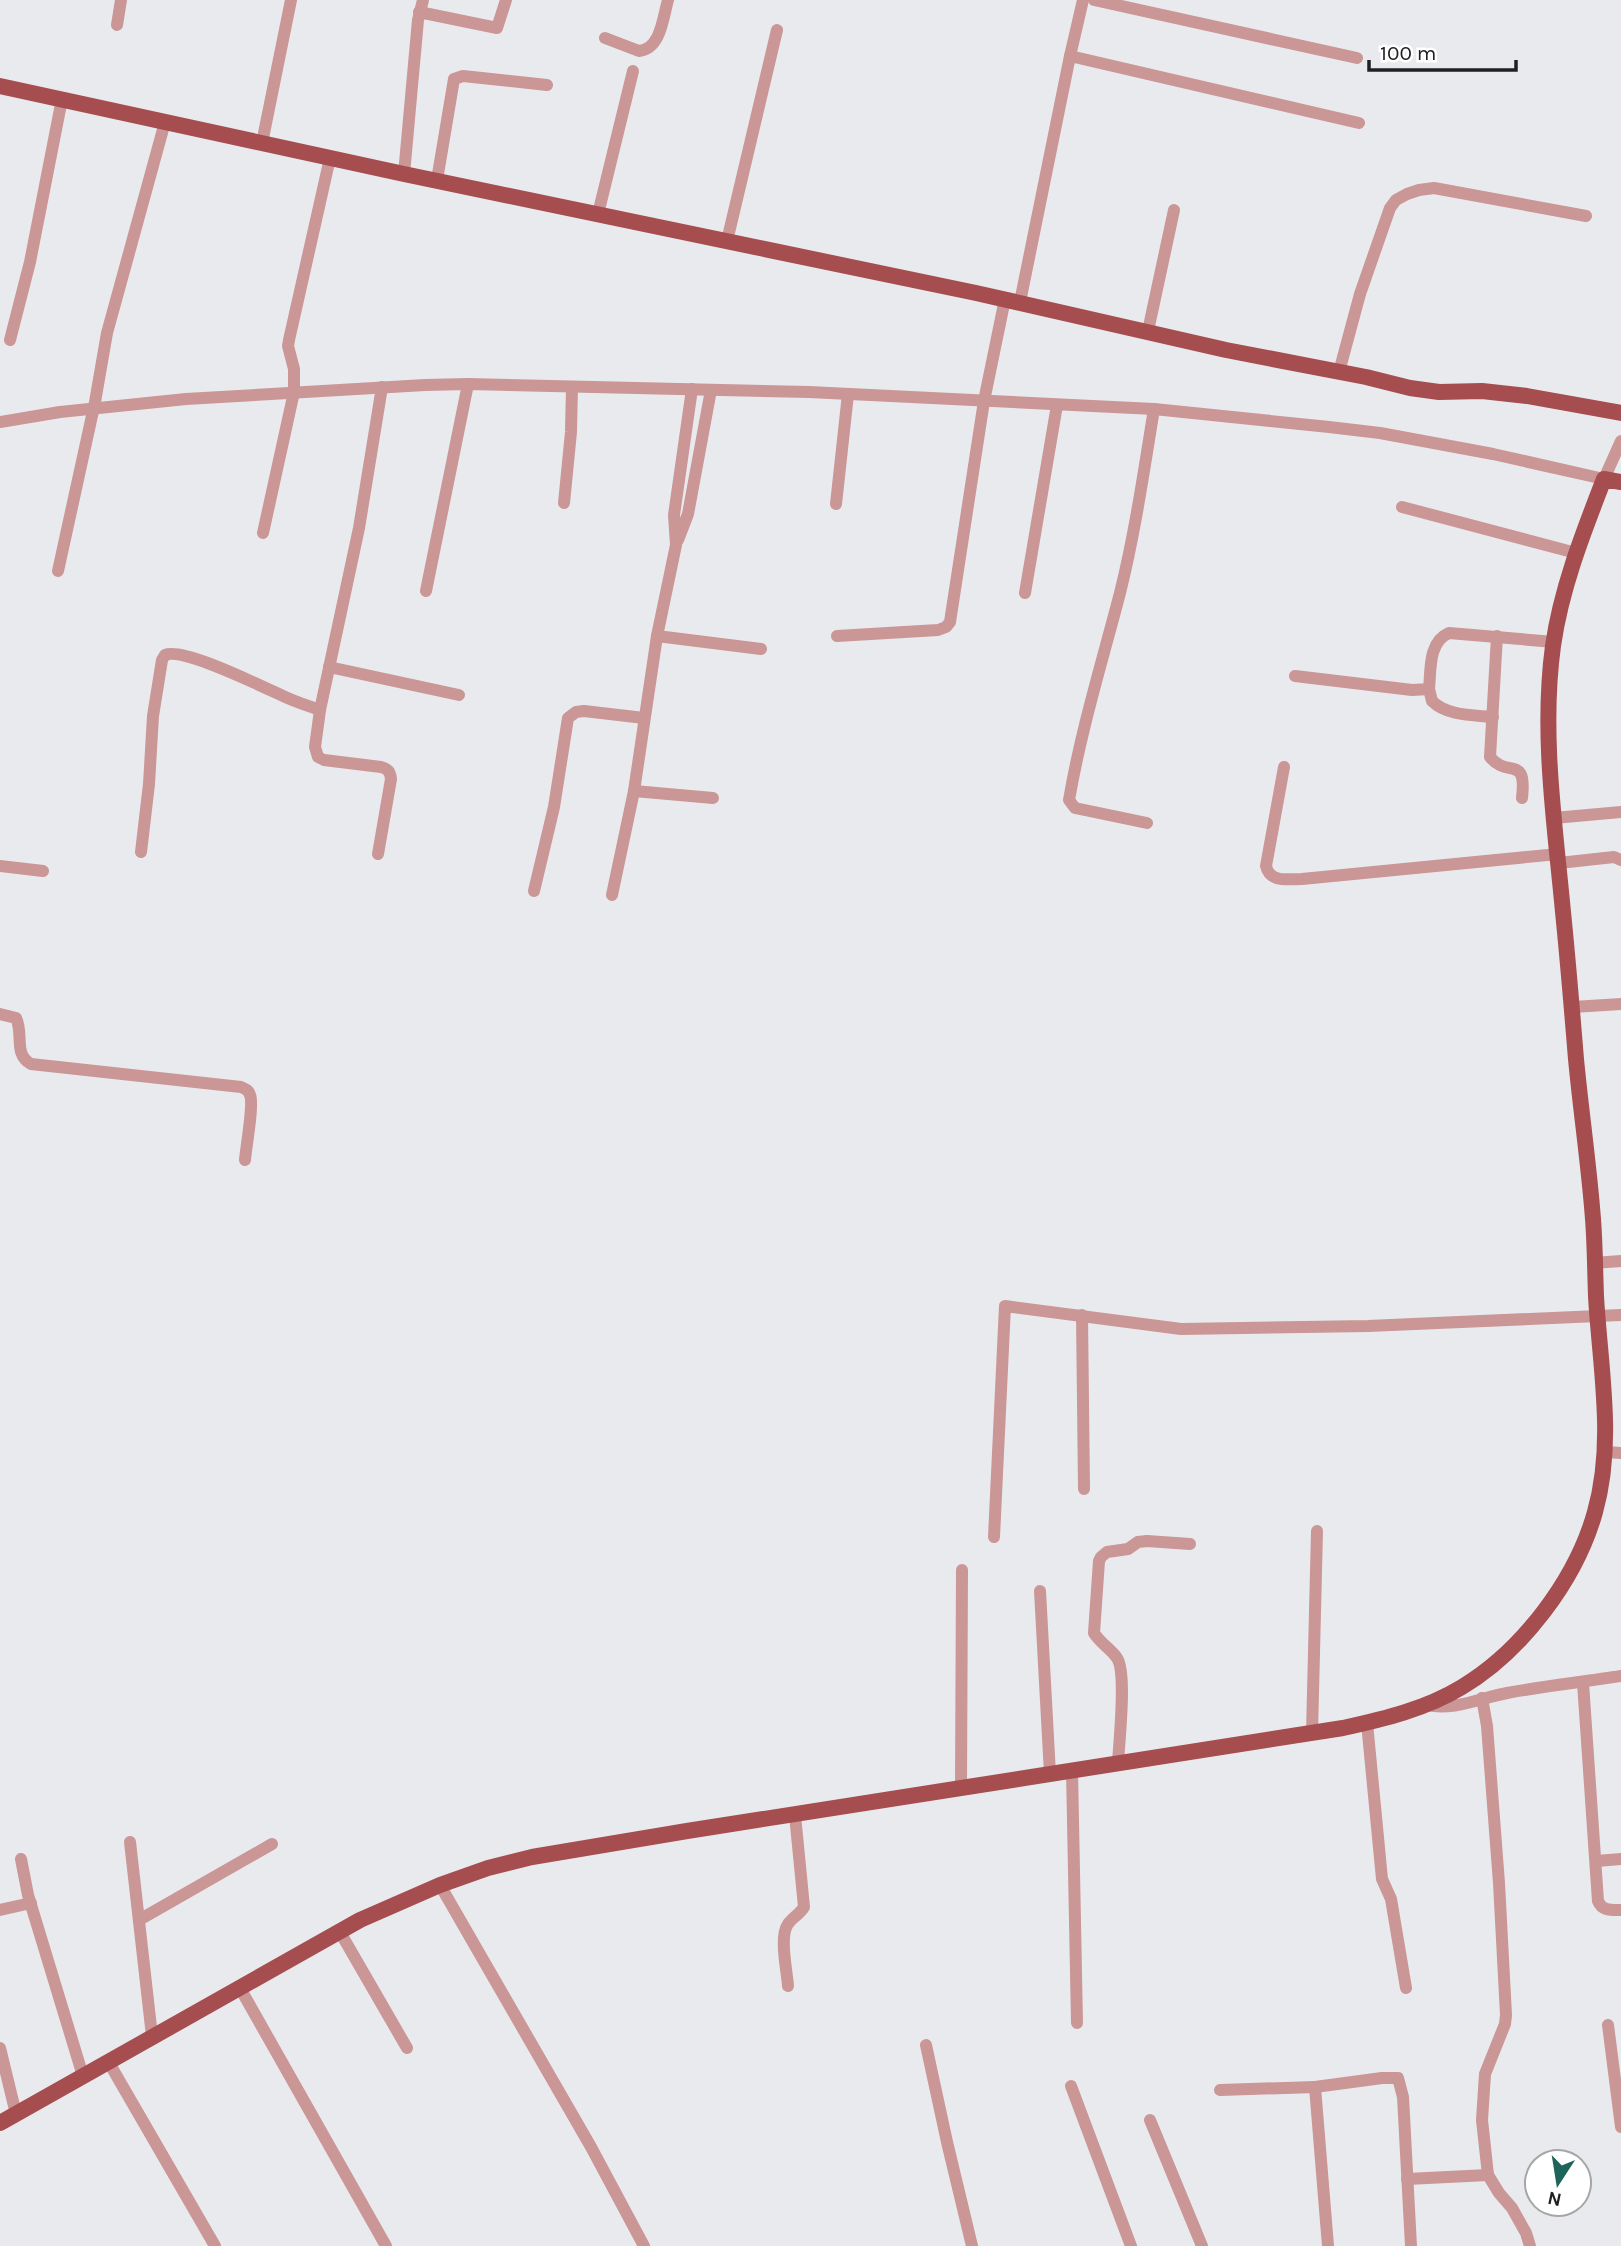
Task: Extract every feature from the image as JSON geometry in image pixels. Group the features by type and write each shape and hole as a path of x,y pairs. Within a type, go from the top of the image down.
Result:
{"main road":[{"path":"0,86 1428,391 1482,391 1527,396 1621,414"},
{"path":"0,2123 383,1909 488,1868 532,1857 1367,1723 1427,1704 1462,1687 1514,1647 1555,1595 1575,1562 1596,1511 1613,1452 1597,1317 1593,1220 1558,858 1549,703 1554,642 1576,553 1604,479 1621,482"}],"street":[{"path":"117,25 121,0"},
{"path":"262,143 291,0"},
{"path":"404,174 421,6 494,29 498,27 506,0"},
{"path":"605,38 645,51 655,44 668,0"},
{"path":"837,636 937,630 946,628 950,622 984,401 1012,301 1083,0"},
{"path":"1094,0 1357,58"},
{"path":"727,242 777,30"},
{"path":"1070,56 1359,123"},
{"path":"598,214 633,71"},
{"path":"437,180 454,79 463,76 547,85"},
{"path":"10,340 30,262 62,99"},
{"path":"58,571 76,480 94,409 107,333 164,122"},
{"path":"263,533 294,392 294,369 288,346 330,158"},
{"path":"1339,372 1375,250 1390,208 1396,200 1419,190 1434,188 1586,216"},
{"path":"1148,331 1174,210"},
{"path":"0,422 60,412 186,399 468,384 848,394 1154,409 1380,433 1493,454 1604,479 1621,441"},
{"path":"426,592 468,384"},
{"path":"378,854 390,773 381,767 324,760 318,757 315,747 320,710 359,528 382,387"},
{"path":"564,503 572,387"},
{"path":"676,545 674,515 692,389"},
{"path":"612,895 634,791 657,636 676,545 688,514 711,390"},
{"path":"836,504 848,394"},
{"path":"1025,593 1056,405"},
{"path":"1147,823 1075,808 1069,800 1120,593 1154,409"},
{"path":"1402,507 1576,553"},
{"path":"1493,717 1444,709 1432,701 1429,690 1434,645 1441,636 1459,633 1554,642"},
{"path":"657,636 761,649"},
{"path":"1497,636 1490,757 1495,763 1514,769 1522,775 1522,798"},
{"path":"141,852 153,716 165,655 176,653 202,662 320,710"},
{"path":"329,667 459,695"},
{"path":"1295,676 1429,690"},
{"path":"534,891 554,807 568,718 576,712 584,711 644,718"},
{"path":"1284,767 1266,866 1268,874 1273,878 1302,879 1558,858 1614,857 1621,860"},
{"path":"634,791 713,798"},
{"path":"1555,818 1621,812"},
{"path":"0,866 43,871"},
{"path":"1573,1007 1621,1004"},
{"path":"0,1014 16,1018 21,1054 31,1063 241,1087 251,1095 245,1160"},
{"path":"1594,1263 1621,1261"},
{"path":"994,1537 1005,1306 1181,1329 1341,1327 1621,1315"},
{"path":"1082,1315 1084,1489"},
{"path":"1312,1733 1317,1531"},
{"path":"1118,1763 1122,1677 1118,1659 1100,1643 1094,1633 1099,1561 1107,1552 1128,1549 1138,1542 1190,1544"},
{"path":"961,1788 962,1570"},
{"path":"1040,1591 1050,1774"},
{"path":"1427,1704 1442,1708 1482,1698 1621,1676"},
{"path":"1583,1682 1600,1905 1608,1910 1621,1910"},
{"path":"1482,1698 1487,1726 1499,1883 1506,2015 1485,2074 1482,2120 1488,2175 1512,2208 1530,2246"},
{"path":"1367,1723 1382,1879 1391,1899 1406,1988"},
{"path":"1072,1770 1077,2023"},
{"path":"788,1986 785,1931 804,1907 795,1815"},
{"path":"130,1842 152,2036"},
{"path":"139,1920 272,1844"},
{"path":"22,1858 31,1903 83,2076"},
{"path":"1597,1861 1621,1859"},
{"path":"440,1885 644,2246"},
{"path":"0,1910 31,1903"},
{"path":"340,1932 407,2048"},
{"path":"240,1988 386,2246"},
{"path":"1608,2025 1621,2127"},
{"path":"926,2045 972,2246"},
{"path":"0,2048 16,2114"},
{"path":"108,2061 215,2246"},
{"path":"1220,2090 1315,2087 1398,2078 1403,2097 1411,2246"},
{"path":"1071,2086 1131,2246"},
{"path":"1315,2087 1328,2246"},
{"path":"1150,2120 1202,2246"},
{"path":"1407,2179 1488,2175"}]}
